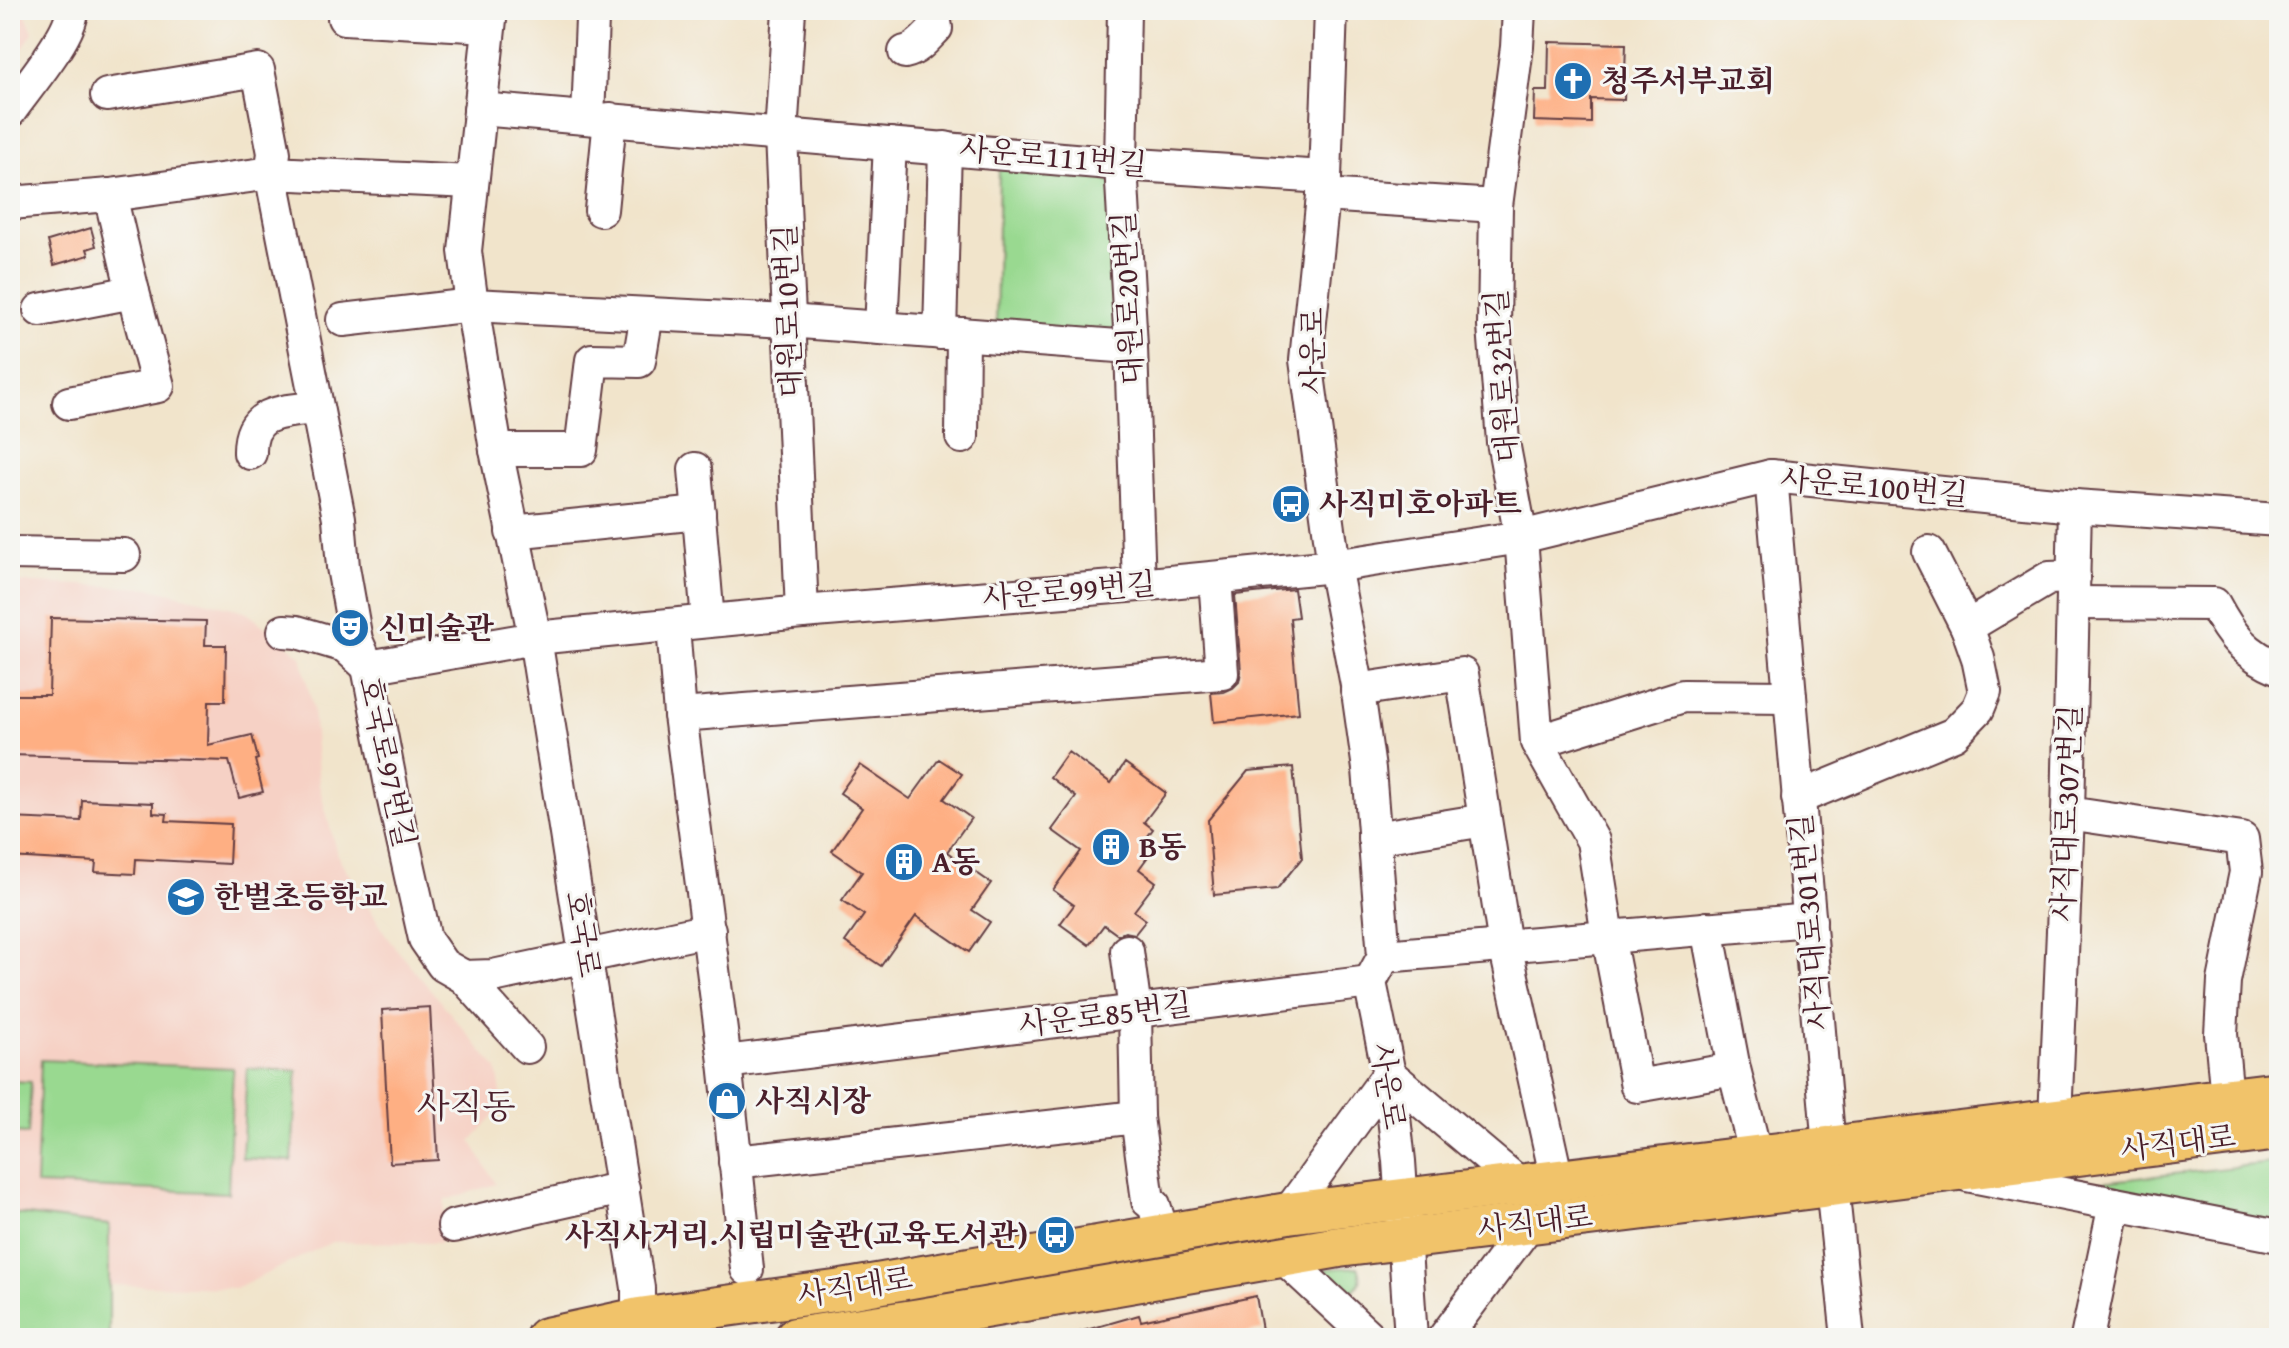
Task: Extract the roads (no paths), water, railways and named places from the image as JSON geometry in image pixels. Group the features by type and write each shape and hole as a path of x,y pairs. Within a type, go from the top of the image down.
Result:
{"main road":[{"name":"사직대로","path":"546,1338 638,1328 1288,1213 2279,1092"},
{"name":"사직대로","path":"795,1338 921,1328 1339,1247 2279,1130"}],"street":[{"path":"10,111 63,36 72,10"},
{"name":"대원로10번길","path":"789,10 781,135 802,612"},
{"path":"905,52 910,52 936,28 933,10"},
{"name":"대원로20번길","path":"1124,10 1121,164 1139,585"},
{"name":"사운로","path":"1331,10 1324,186 1306,360 1334,566 1369,769 1377,969 1402,1199 1411,1338"},
{"name":"대원로32번길","path":"1519,10 1496,206 1495,338 1503,442 1521,537 1537,742 1593,841 1637,1086 1734,1069"},
{"name":"호국로","path":"344,18 490,18 465,251 496,450 535,638 639,1295 638,1328"},
{"path":"592,19 601,210"},
{"name":"호국로97번길","path":"107,95 258,70 274,153 271,173 339,518 343,567 356,640 368,667 425,939 443,965 464,977 527,1047"},
{"name":"사운로111번길","path":"480,109 1121,164 1496,206"},
{"path":"881,328 890,144"},
{"path":"945,148 952,334 962,437"},
{"path":"10,203 110,195 271,173 472,182"},
{"path":"69,403 158,386 110,195"},
{"path":"40,310 133,292"},
{"path":"343,320 472,305 788,321 1131,347"},
{"path":"496,450 581,450 592,360 639,361 647,314"},
{"path":"250,453 250,438 256,427 271,413 316,408"},
{"path":"695,469 708,621"},
{"name":"사운로100번길","path":"1334,566 1521,537 1771,476 2075,506 2279,520"},
{"name":"사직대로301번길","path":"1771,476 1829,1147"},
{"name":"사직대로307번길","path":"2055,1119 2068,813 2075,506"},
{"path":"512,532 699,513"},
{"path":"1798,798 1954,734 1978,709 1985,692 1978,658 1967,627 1929,552"},
{"path":"10,553 124,555"},
{"name":"사운로99번길","path":"368,667 535,638 1334,566"},
{"path":"680,715 1222,673 1215,578"},
{"path":"1967,627 2049,578 2074,590 2214,604 2230,633 2257,659 2279,668"},
{"path":"673,626 680,715 725,1062 747,1269"},
{"path":"284,631 345,646 368,667"},
{"name":"사직대로","path":"1357,690 1462,674 1539,1182"},
{"path":"1537,742 1683,696 1790,697"},
{"path":"2068,813 2242,839 2246,872 2224,981 2221,1034 2227,1098"},
{"path":"1374,838 1485,820"},
{"name":"사운로85번길","path":"725,1062 1135,1011 1505,945 1810,920"},
{"path":"1707,928 1734,1069 1756,1156"},
{"path":"464,977 493,976 709,930"},
{"path":"1127,951 1135,1011 1137,1117 1148,1201 1154,1205 1163,1234"},
{"path":"1288,1213 1389,1074 1539,1182"},
{"path":"735,1162 1137,1117"},
{"path":"1948,1172 2279,1236"},
{"path":"1832,1186 1848,1338"},
{"path":"454,1226 623,1188"},
{"path":"2087,1338 2115,1204"},
{"path":"1444,1338 1529,1224"},
{"path":"1282,1256 1370,1338"}],"place":[{"name":"청주서부교회","path":"1573,81"},
{"name":"사직미호아파트","path":"1291,504"},
{"name":"신미술관","path":"350,628"},
{"name":"B동","path":"1111,847"},
{"name":"A동","path":"904,862"},
{"name":"한벌초등학교","path":"186,897"},
{"name":"사직시장","path":"727,1101"},
{"name":"사직사거리.시립미술관(교육도서관)","path":"1056,1235"}],"district":[{"name":"사직동","path":"466,1106"}]}
